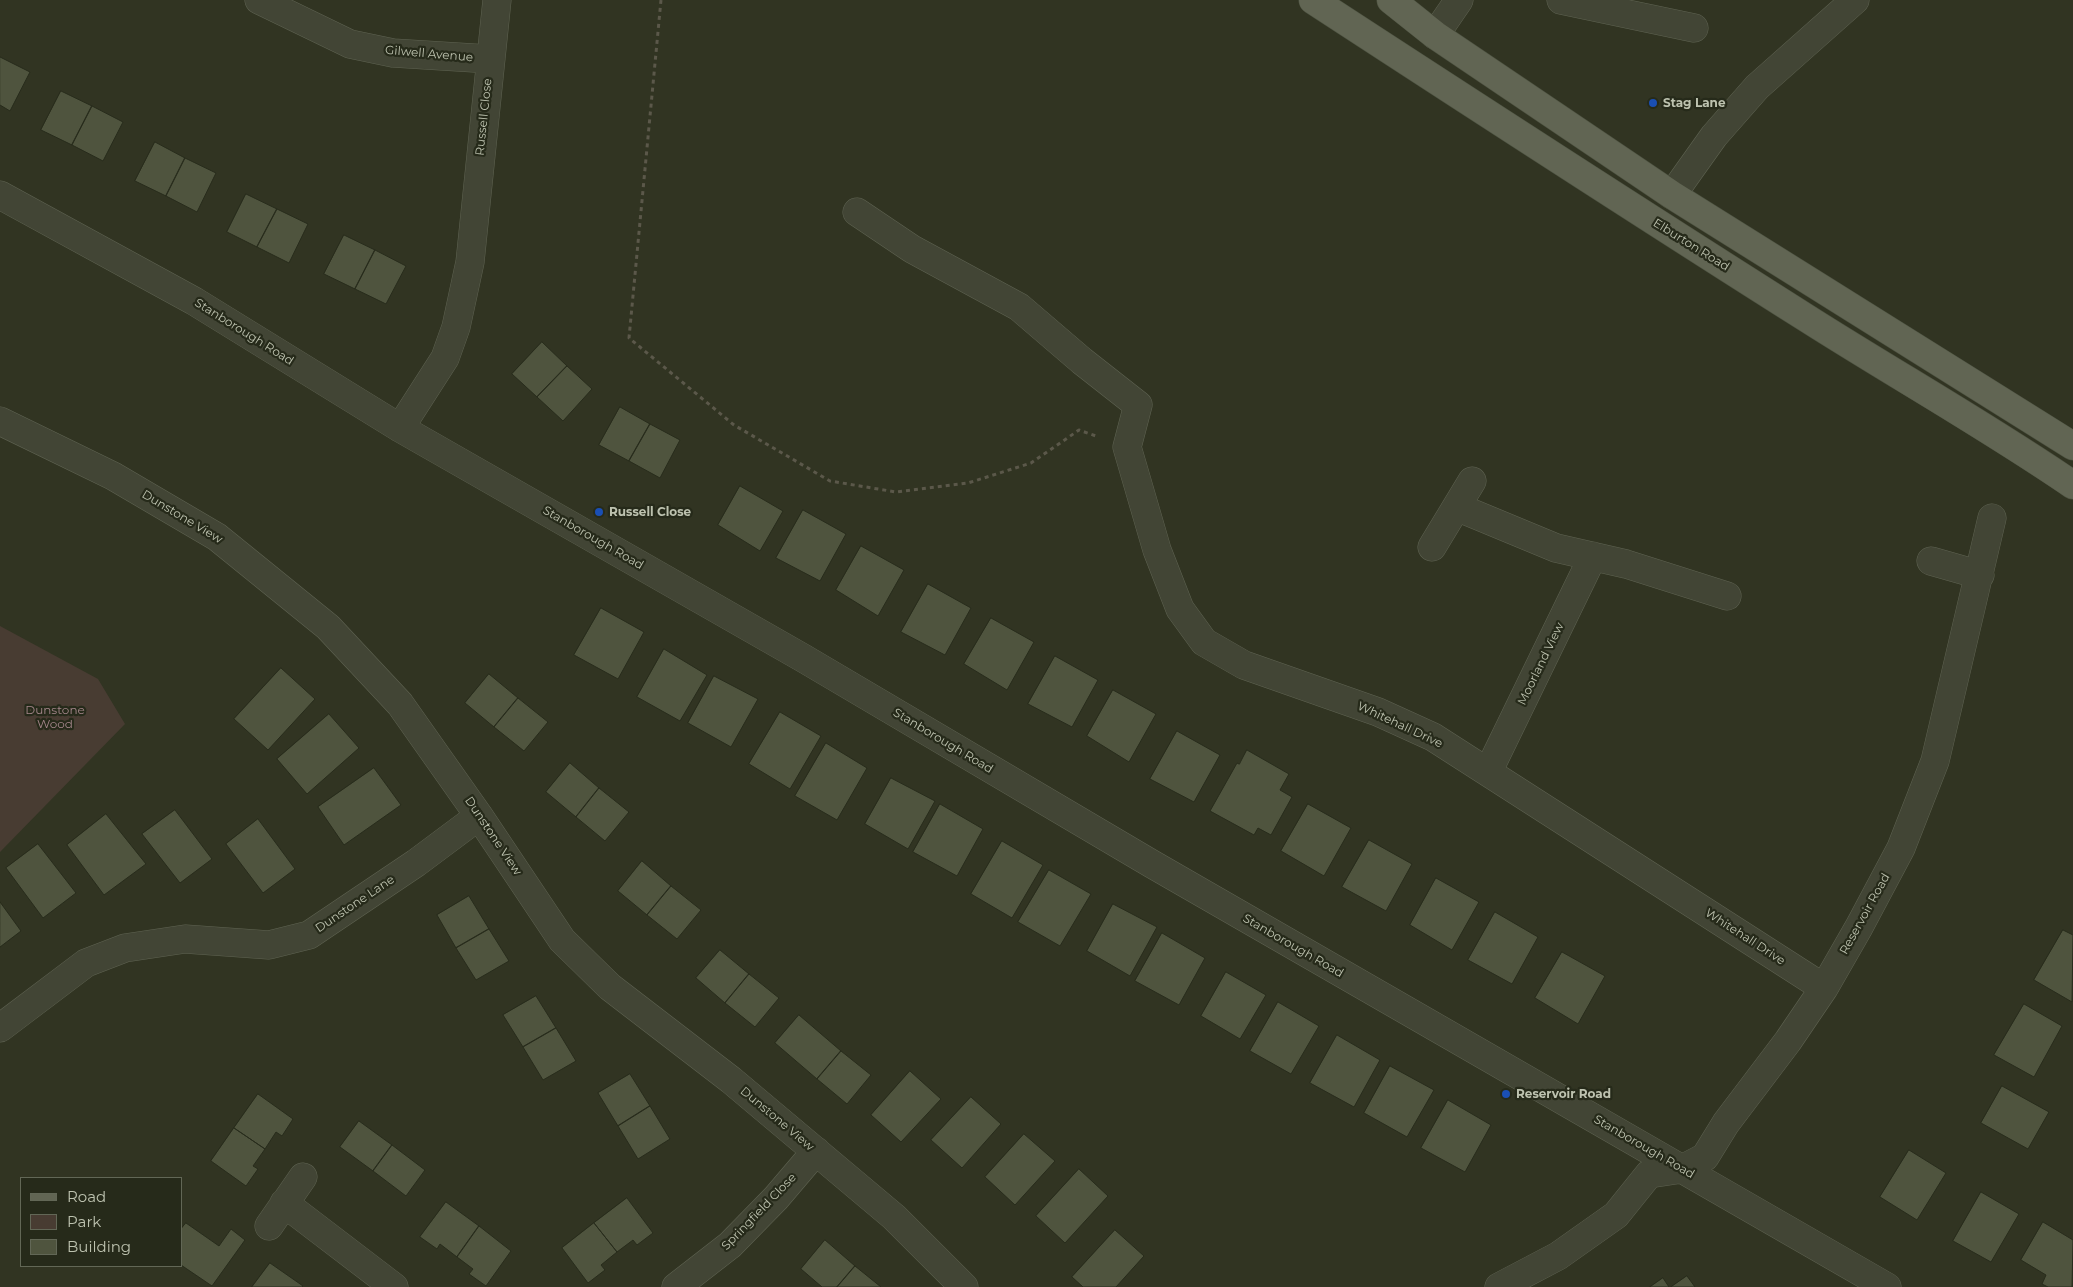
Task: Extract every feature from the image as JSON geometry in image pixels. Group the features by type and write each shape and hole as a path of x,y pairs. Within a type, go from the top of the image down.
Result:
{"main road":[{"name":"Elburton Road","path":"1313,0 1614,197 2036,460 2073,485"},
{"path":"1391,0 1435,34 1672,195 2073,446"}],"street":[{"name":"Gilwell Avenue","path":"259,0 350,44 393,53 490,59"},
{"name":"Russell Close","path":"400,428 445,358 456,327 470,262 496,0"},
{"path":"1435,34 1459,0"},
{"path":"1561,0 1694,28"},
{"path":"1672,195 1714,136 1757,86 1855,0"},
{"name":"Stanborough Road","path":"0,195 194,301 400,428 803,658 1152,864 1886,1287"},
{"name":"Whitehall Drive","path":"857,212 912,249 1019,307 1082,361 1138,405 1128,448 1157,550 1180,609 1204,642 1244,665 1378,712 1433,737 1824,988"},
{"name":"Dunstone View","path":"0,420 112,476 217,537 328,627 400,704 479,816 562,940 610,987 731,1080 894,1218 964,1287"},
{"path":"1432,547 1472,481"},
{"path":"1457,507 1556,548 1626,564 1727,596"},
{"name":"Reservoir Road","path":"1499,1287 1558,1256 1616,1215 1649,1174 1682,1169 1705,1157 1726,1123 1788,1041 1824,988 1902,848 1935,761 1992,518"},
{"name":"Moorland View","path":"1488,772 1593,556"},
{"path":"1931,561 1980,574"},
{"name":"Dunstone Lane","path":"0,1028 86,963 125,948 185,939 269,945 309,935 416,862 479,816"},
{"name":"Springfield Close","path":"676,1287 730,1245 776,1198 816,1151"},
{"path":"269,1226 303,1177"},
{"path":"284,1203 394,1287"}],"path":[{"path":"662,0 629,338 734,424 830,481 896,492 968,483 1031,463 1078,430 1128,448"}],"green space":[{"name":"Dunstone Wood","path":"0,626 98,679 125,724 0,852"}],"building":[{"path":"0,57 30,72 10,111 0,105"},
{"path":"61,91 92,106 72,145 41,130"},
{"path":"92,106 123,122 103,161 72,145"},
{"path":"155,142 185,158 166,196 135,181"},
{"path":"185,158 216,173 197,212 166,196"},
{"path":"246,194 277,209 257,247 227,232"},
{"path":"277,209 308,224 289,263 257,247"},
{"path":"344,235 375,250 355,289 324,274"},
{"path":"375,250 406,266 386,304 355,289"},
{"path":"542,342 567,366 537,397 512,374"},
{"path":"567,366 592,389 563,421 537,397"},
{"path":"620,407 650,424 629,461 599,445"},
{"path":"650,424 680,440 660,478 629,461"},
{"path":"740,486 783,511 760,551 718,525"},
{"path":"803,510 846,534 820,581 776,558"},
{"path":"861,546 904,570 878,616 836,590"},
{"path":"928,584 971,608 945,655 901,632"},
{"path":"601,608 644,632 618,679 574,655"},
{"path":"991,618 1034,642 1007,690 964,664"},
{"path":"664,649 707,675 680,721 637,697"},
{"path":"1055,656 1098,680 1072,727 1028,704"},
{"path":"281,668 315,699 268,750 234,719"},
{"path":"489,674 518,698 494,727 465,703"},
{"path":"714,676 758,699 731,747 688,723"},
{"path":"1113,690 1156,714 1129,762 1087,736"},
{"path":"518,698 548,722 524,751 494,727"},
{"path":"780,712 821,736 790,789 749,764"},
{"path":"329,714 359,748 307,794 277,759"},
{"path":"1177,731 1220,755 1194,802 1150,779"},
{"path":"826,743 867,768 837,820 795,796"},
{"path":"1247,750 1289,774 1280,790 1292,797 1271,835 1258,828 1254,835 1210,811 1237,763 1239,764"},
{"path":"570,763 599,788 576,817 546,792"},
{"path":"374,768 401,805 344,845 318,807"},
{"path":"891,778 935,801 908,849 865,824"},
{"path":"599,788 629,812 605,841 576,817"},
{"path":"940,804 983,829 957,876 913,852"},
{"path":"1308,804 1351,828 1324,876 1281,851"},
{"path":"175,810 212,859 180,883 142,834"},
{"path":"106,814 146,864 104,895 67,845"},
{"path":"258,819 295,869 263,893 226,844"},
{"path":"1369,840 1412,864 1386,911 1342,887"},
{"path":"1002,841 1043,865 1012,918 971,894"},
{"path":"38,844 76,893 43,918 6,868"},
{"path":"642,861 671,886 647,915 618,891"},
{"path":"1049,870 1091,894 1060,946 1018,922"},
{"path":"1436,878 1479,902 1452,950 1410,925"},
{"path":"671,886 701,910 677,939 647,915"},
{"path":"469,896 489,929 456,948 437,915"},
{"path":"0,902 21,931 0,947"},
{"path":"1113,904 1157,927 1130,976 1087,951"},
{"path":"1495,912 1538,937 1512,984 1468,960"},
{"path":"489,929 509,961 476,980 456,948"},
{"path":"2063,930 2073,935 2072,1002 2034,980"},
{"path":"1162,933 1205,958 1179,1005 1135,981"},
{"path":"720,950 749,974 725,1003 696,978"},
{"path":"1562,952 1605,976 1578,1024 1535,998"},
{"path":"1226,972 1266,995 1240,1039 1201,1016"},
{"path":"749,974 779,998 755,1027 725,1003"},
{"path":"536,996 556,1028 523,1047 503,1015"},
{"path":"1278,1002 1319,1026 1291,1074 1250,1051"},
{"path":"2024,1004 2062,1026 2034,1077 1994,1055"},
{"path":"799,1015 841,1051 817,1079 775,1043"},
{"path":"556,1028 576,1061 543,1080 523,1047"},
{"path":"1337,1035 1380,1060 1354,1107 1310,1083"},
{"path":"841,1051 871,1075 847,1104 817,1079"},
{"path":"1390,1066 1434,1090 1407,1137 1364,1113"},
{"path":"910,1071 941,1099 901,1142 871,1115"},
{"path":"630,1074 650,1106 618,1126 598,1093"},
{"path":"2002,1086 2049,1112 2028,1149 1981,1123"},
{"path":"258,1094 293,1119 282,1136 276,1132 265,1149 234,1128"},
{"path":"971,1097 1001,1124 962,1168 931,1140"},
{"path":"1448,1100 1491,1125 1465,1172 1421,1148"},
{"path":"650,1106 670,1139 638,1159 618,1126"},
{"path":"359,1121 392,1145 373,1171 340,1147"},
{"path":"234,1128 265,1149 253,1166 258,1169 246,1186 211,1161"},
{"path":"1024,1134 1055,1161 1015,1205 985,1177"},
{"path":"392,1145 425,1170 406,1196 373,1171"},
{"path":"1909,1150 1946,1173 1917,1220 1880,1197"},
{"path":"1079,1169 1108,1196 1065,1243 1036,1216"},
{"path":"1981,1192 2019,1214 1991,1262 1953,1241"},
{"path":"627,1198 653,1233 637,1245 633,1240 617,1252 594,1223"},
{"path":"446,1202 479,1226 457,1257 440,1244 437,1249 420,1237"},
{"path":"2043,1222 2073,1240 2072,1287 2048,1287 2042,1284 2046,1275 2021,1260"},
{"path":"186,1223 219,1246 231,1229 245,1240 212,1286 182,1266 182,1228"},
{"path":"594,1223 617,1252 601,1265 605,1270 588,1283 562,1248"},
{"path":"479,1226 511,1251 486,1286 469,1274 473,1269 457,1257"},
{"path":"1115,1230 1144,1256 1116,1287 1083,1287 1072,1277"},
{"path":"825,1240 855,1266 837,1287 822,1287 801,1269"},
{"path":"270,1263 303,1286 252,1287"},
{"path":"855,1266 881,1287 837,1287"},
{"path":"1687,1276 1695,1287 1671,1287"},
{"path":"1663,1278 1669,1287 1650,1287"}],"place":[{"name":"Stag Lane","path":"1653,103"},
{"name":"Russell Close","path":"599,512"},
{"name":"Reservoir Road","path":"1506,1094"}]}
